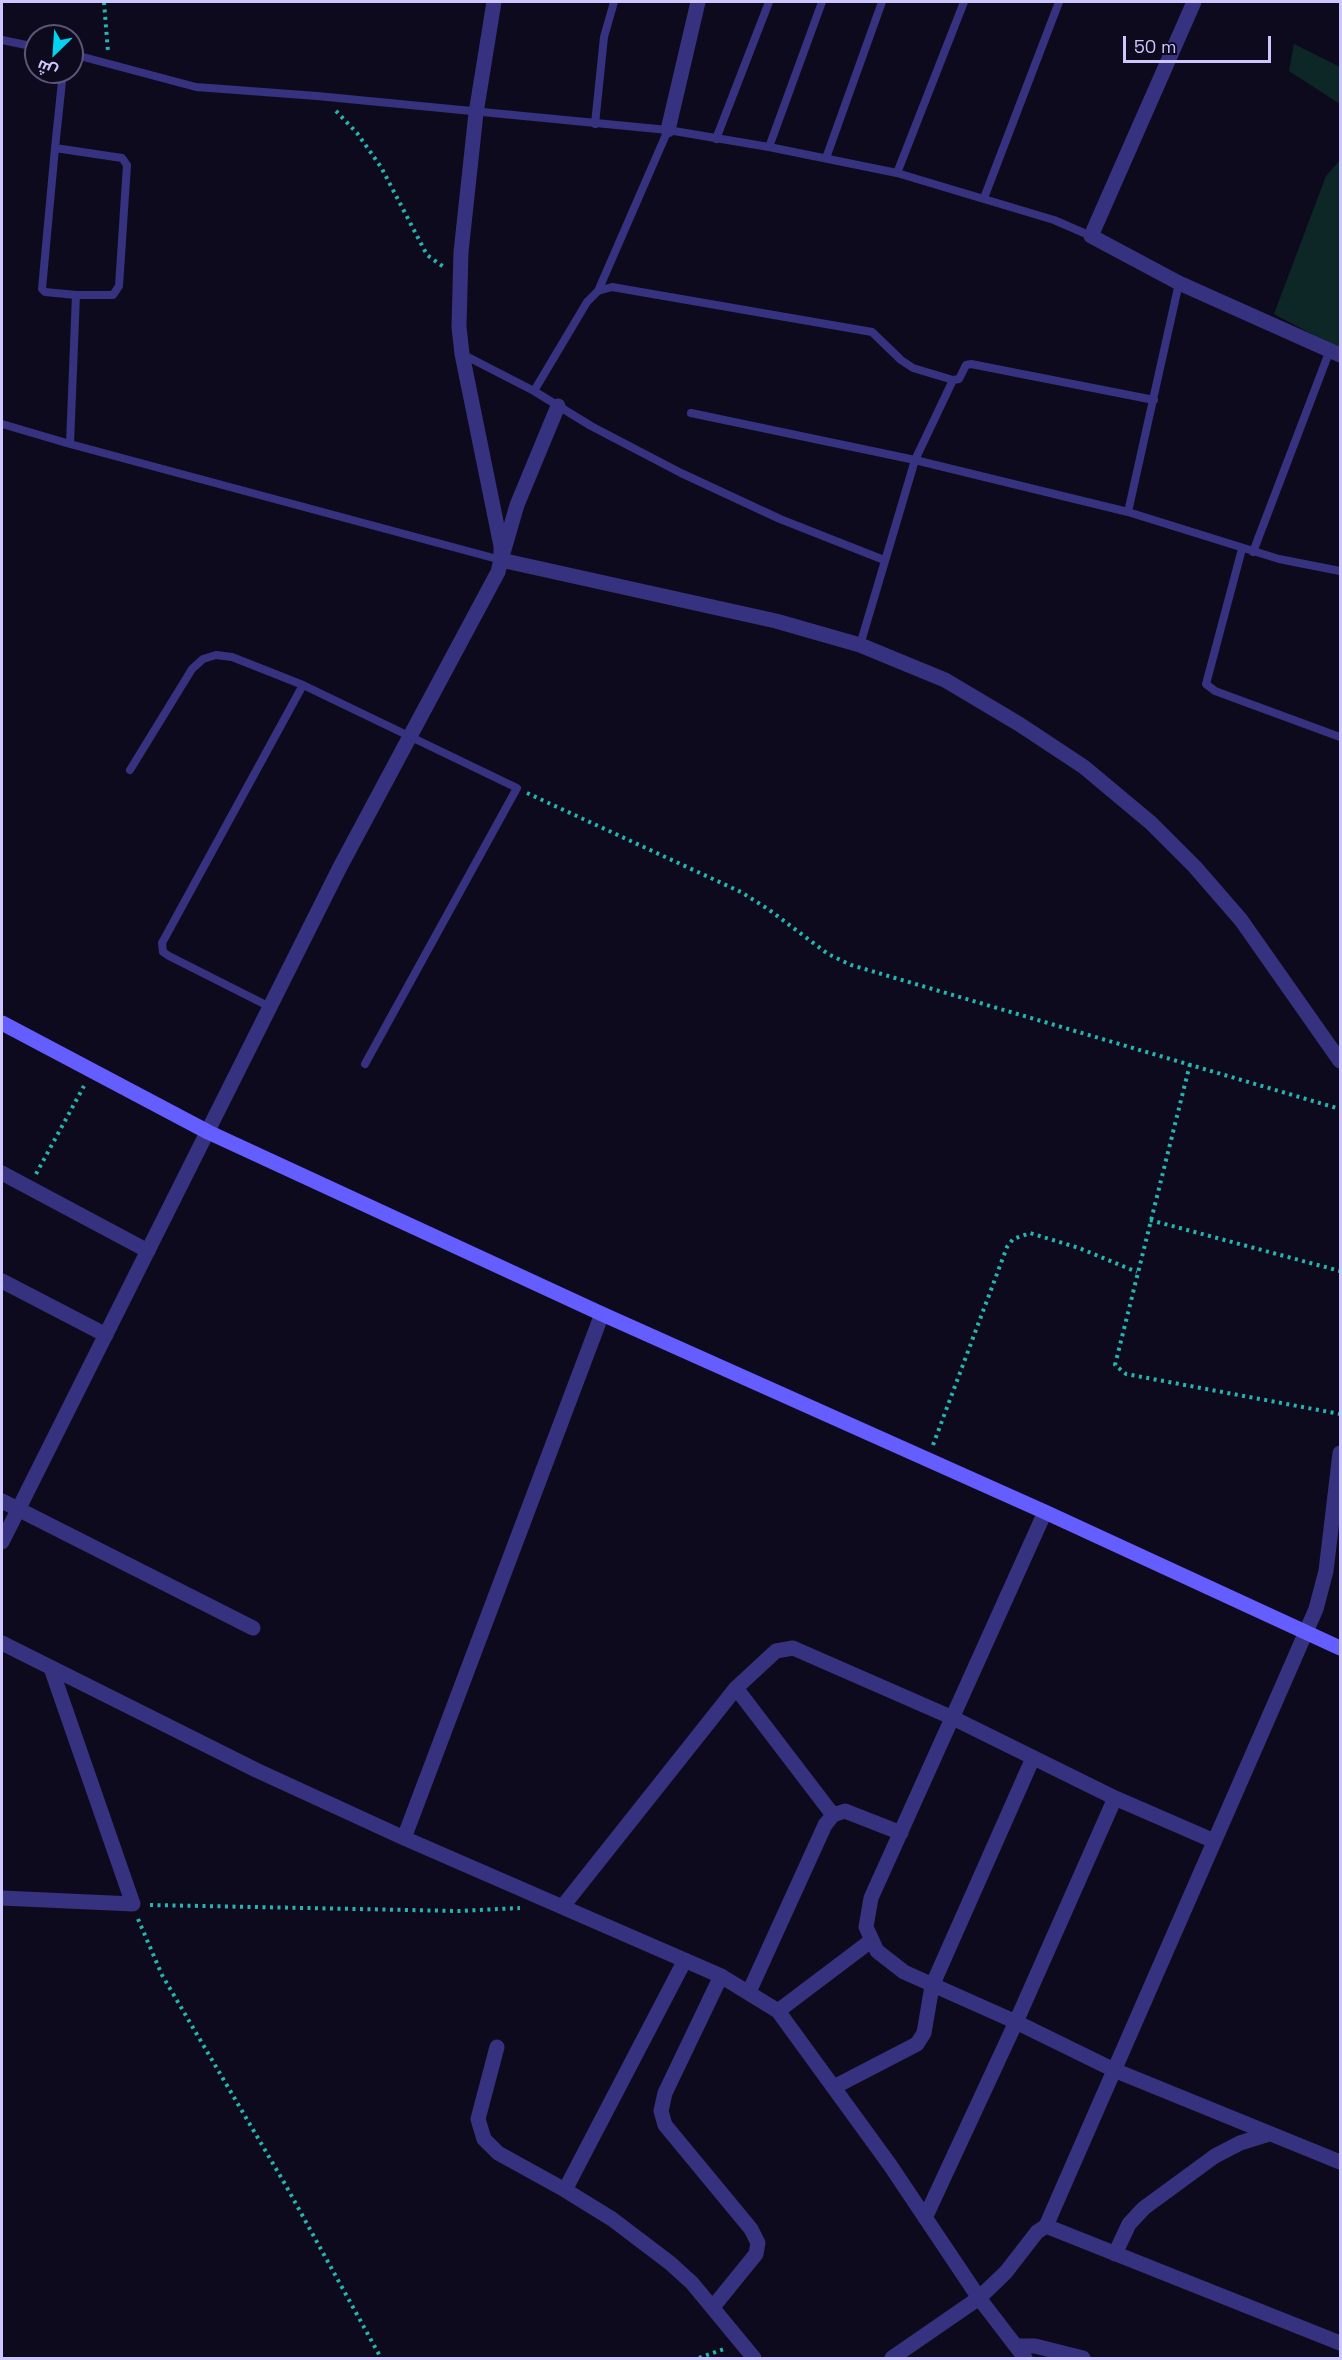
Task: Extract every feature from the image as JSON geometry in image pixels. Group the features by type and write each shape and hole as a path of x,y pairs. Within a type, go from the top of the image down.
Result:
{"main road":[{"path":"2,1023 208,1132 602,1314 1045,1512 1341,1648"}],"street":[{"path":"494,2 476,113 459,278 462,354 491,492 501,560"},
{"path":"668,130 698,2"},
{"path":"1194,2 1091,236 1179,283 1335,352"},
{"path":"2,1542 270,1007 410,735 493,583 517,505 558,406"},
{"path":"501,560 776,621 860,645 945,680 1019,724 1084,767 1151,823 1195,867 1241,920 1341,1061"},
{"path":"2,1173 148,1251"},
{"path":"2,1281 106,1335"},
{"path":"404,1838 602,1314"},
{"path":"892,2358 979,2298 1006,2272 1037,2232 1046,2226 1316,1610 1326,1571 1341,1452"},
{"path":"2,1500 253,1628"},
{"path":"1045,1512 871,1898 866,1927 877,1951 904,1972 932,1986 1016,2022 1114,2070 1341,2162"},
{"path":"2,1643 256,1770 404,1838 721,1976 778,2011 926,2218 979,2298 1020,2352 1035,2346 1083,2358"},
{"path":"563,1906 735,1688 776,1651 794,1648 953,1718 1115,1798 1214,1841"},
{"path":"2,1898 133,1904 51,1668"},
{"path":"735,1688 833,1815"},
{"path":"834,2087 917,2044 924,2033 932,1986 1033,1758"},
{"path":"926,2218 1115,1798"},
{"path":"749,1992 825,1825 833,1815 845,1811 901,1833"},
{"path":"778,2011 872,1940"},
{"path":"565,2190 685,1960"},
{"path":"713,2307 756,2254 758,2242 751,2229 665,2125 662,2111 665,2093 721,1976"},
{"path":"497,2047 478,2119 484,2139 498,2153 612,2219 670,2263 692,2283 754,2358"},
{"path":"1115,2254 1129,2224 1144,2208 1215,2156 1240,2143 1269,2134"},
{"path":"1046,2226 1341,2343"}],"lane":[{"path":"595,124 604,37 614,2"},
{"path":"716,139 769,2"},
{"path":"769,147 822,2"},
{"path":"826,158 882,2"},
{"path":"897,173 964,2"},
{"path":"984,198 1059,2"},
{"path":"2,41 24,45"},
{"path":"84,57 196,87 317,96 668,130 769,147 897,173 1054,220 1091,236"},
{"path":"55,148 122,158 127,165 117,292 113,295 76,295 45,292 42,289 55,148 62,84"},
{"path":"534,391 587,302 598,291 668,130"},
{"path":"1128,512 1179,283"},
{"path":"598,291 612,287 863,330 879,337 901,360 913,368 953,380 958,379 966,365 971,364 1154,400"},
{"path":"70,444 76,295"},
{"path":"1253,552 1335,352"},
{"path":"462,354 534,391 621,442 771,515 884,560"},
{"path":"860,645 915,460 953,380"},
{"path":"691,413 915,460 1128,512 1253,552 1341,571"},
{"path":"2,424 501,560"},
{"path":"1242,549 1206,684 1215,691 1341,737"},
{"path":"130,770 192,669 203,659 216,655 232,657 303,685 517,788 364,1064"},
{"path":"270,1007 169,956 163,952 162,944 303,685"}],"path":[{"path":"104,2 109,62"},
{"path":"317,96 346,121 381,166 427,255 459,278"},
{"path":"517,788 741,892 839,960 1341,1109"},
{"path":"1190,1065 1114,1359 1120,1370 1126,1374 1341,1414"},
{"path":"29,1188 91,1072"},
{"path":"1150,1220 1341,1271"},
{"path":"927,1459 1006,1247 1013,1239 1030,1233 1078,1248 1137,1272"},
{"path":"381,2358 285,2184 162,1975 146,1942 133,1904 459,1911 529,1908"},
{"path":"699,2358 741,2342"}],"green space":[{"path":"1294,44 1340,67 1340,104 1289,71"},
{"path":"1340,160 1340,349 1274,314 1326,176"}]}
